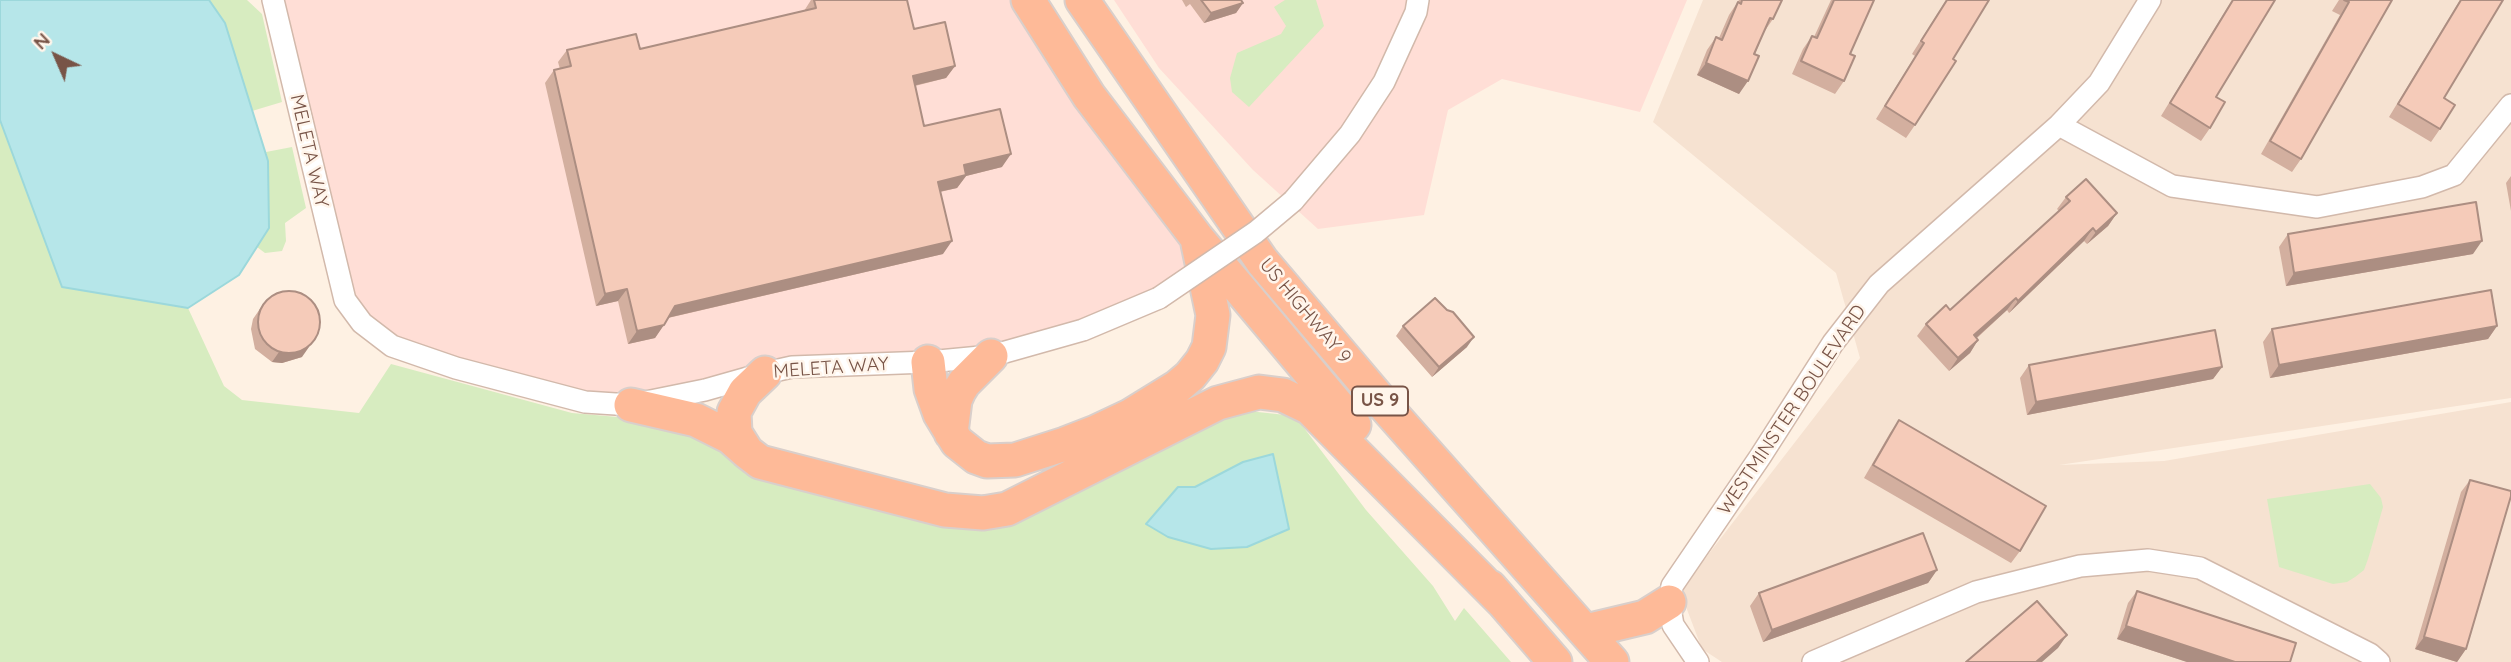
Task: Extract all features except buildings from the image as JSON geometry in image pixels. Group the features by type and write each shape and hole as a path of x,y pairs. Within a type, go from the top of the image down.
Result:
{"highway":[{"name":"US HIGHWAY 9","path":"1028,0 1089,96 1197,238 1555,662"},
{"name":"US HIGHWAY 9","path":"1082,0 1262,261 1385,407 1612,662"},
{"path":"928,362 934,402 951,433 964,450 976,457 987,461 1015,460 1039,454 1096,432 1130,416 1177,387 1202,362 1209,347 1213,315 1197,238"},
{"path":"951,433 955,400 959,391 991,356"},
{"path":"747,452 735,433 734,412 737,402 765,373"},
{"path":"631,405 696,420 730,438 760,461 945,510 983,513 1007,509 1218,403 1259,392 1283,395 1310,408 1504,603"},
{"path":"1586,632 1646,617 1669,602"}],"street":[{"name":"MELETA WAY","path":"274,0 336,270 345,300 362,323 392,346 456,369 585,402 631,405 705,390 792,367 928,362 991,356 1083,330 1159,298 1256,232 1293,201 1350,134 1384,82 1416,12 1418,0"},
{"name":"WESTMINSTER BOULEVARD","path":"1669,602 1672,586 1760,457 1833,343 1879,284 2059,125 2099,83 2150,0"},
{"path":"2059,125 2172,186 2317,207 2422,187 2454,174 2511,105"},
{"path":"1813,662 1976,592 2081,566 2148,560 2200,568 2370,654 2379,662"},
{"path":"1669,602 1673,625 1698,662"}],"shaded area":[{"path":"273,0 1029,0 1197,238 1184,283 991,356 792,367 631,405 515,385 362,323"},
{"path":"1114,0 1687,0 1640,112 1502,79 1448,110 1424,215 1318,229 1253,170 1159,68"},
{"path":"1703,0 2511,0 2511,398 2059,465 2164,461 2511,402 2511,662 1722,662 1702,649 1680,591 1860,358 1836,273 1653,122"}],"green space":[{"path":"209,0 247,0 262,14 282,102 252,111 225,23"},
{"path":"1285,0 1316,0 1324,26 1249,107 1232,92 1230,78 1237,53 1281,34 1286,26 1274,7"},
{"path":"0,120 62,287 188,308 224,386 242,400 359,413 391,364 572,413 697,424 976,527 1230,409 1295,416 1366,510 1433,586 1455,621 1464,608 1511,662 0,662","holes":["1243,462 1146,524 1178,487 1195,487"]},
{"path":"292,147 306,208 285,223 286,241 282,251 265,253 257,247 269,227 266,152"},
{"path":"2370,484 2381,498 2383,507 2364,570 2347,582 2333,584 2279,567 2267,499"}],"water":[{"path":"0,0 209,0 225,23 268,161 269,228 239,275 188,308 62,287 0,120"},
{"path":"1273,454 1289,529 1247,547 1211,549 1168,537 1146,524 1178,487 1195,487 1243,462"}]}
